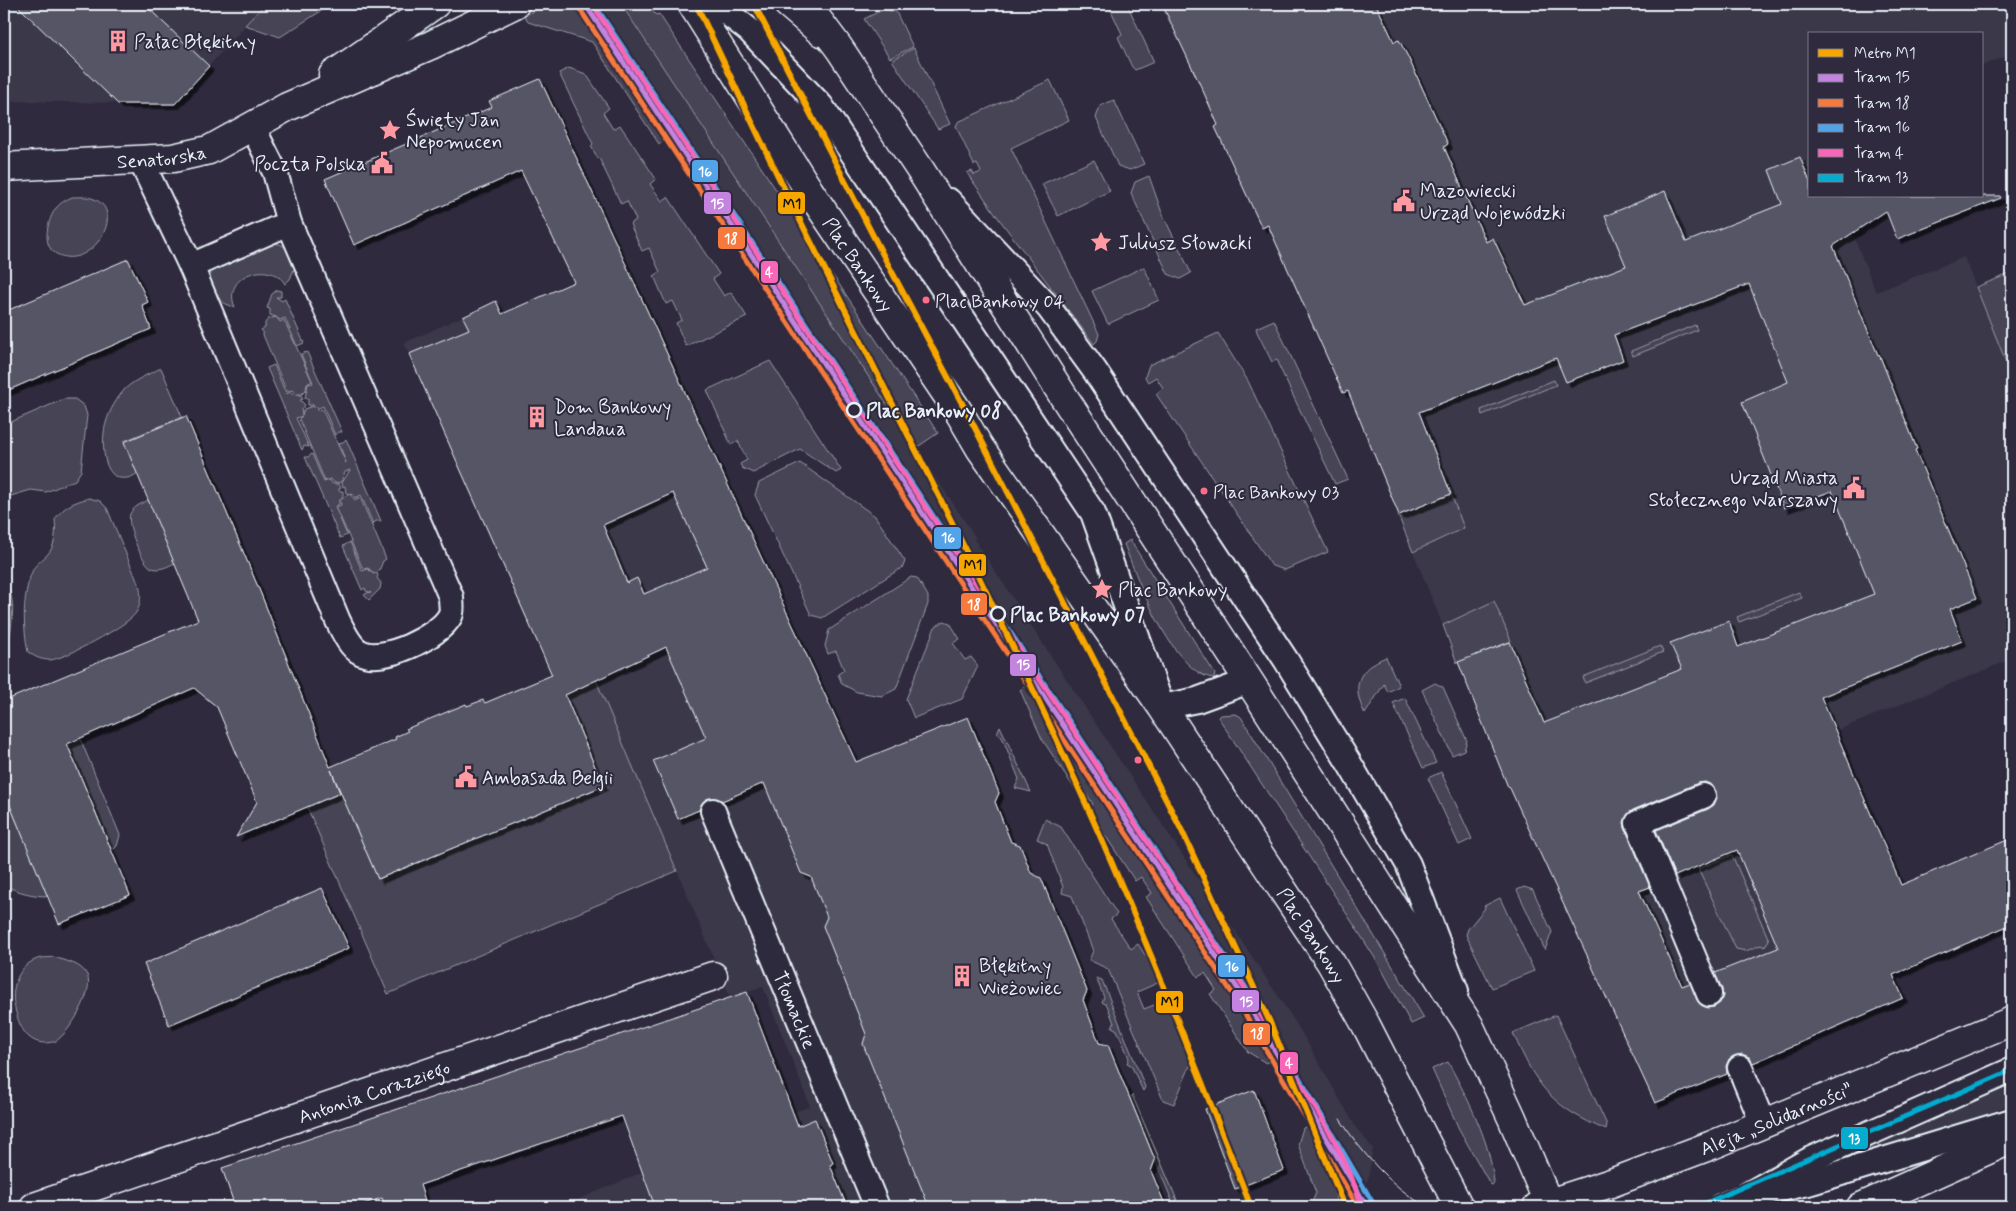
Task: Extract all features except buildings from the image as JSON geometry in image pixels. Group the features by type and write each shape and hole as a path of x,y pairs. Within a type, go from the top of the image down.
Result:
{"main road":[{"name":"Senatorska","path":"287,107 435,4"},
{"name":"Senatorska","path":"11,169 173,158 209,150 287,107 430,45 515,4"},
{"name":"Plac Bankowy","path":"692,4 810,192 960,414 980,448 1162,707 1331,963 1366,1025 1459,1207"},
{"path":"788,4 839,48"},
{"path":"806,4 839,48 921,172 1469,1026 1512,1118 1545,1206"},
{"name":"Antonia Corazziego","path":"34,1207 713,976"},
{"name":"Aleja „Solidarności”","path":"1545,1206 1612,1184 2012,1021"},
{"path":"1861,1207 2012,1139"}],"lane":[{"path":"716,4 749,30 821,106 1093,513 1162,707 1197,700 1249,681"},
{"path":"141,161 191,266 330,603 348,639 359,652 370,656 386,655 428,637 442,628 451,614 451,597 289,223 275,172 252,126"},
{"path":"921,172 1049,308 1095,371 1286,660 1349,762 1408,864 1469,1026"},
{"path":"191,266 289,223"},
{"path":"1703,796 1638,823 1709,994"},
{"name":"Tłomackie","path":"713,811 877,1207"},
{"path":"1740,1068 1763,1124"},
{"path":"1720,1207 1744,1197 1811,1159 2012,1070"},
{"path":"1744,1197 1808,1183 2012,1121"}],"shaded area":[{"path":"4,4 265,4 175,104 4,101"},
{"path":"265,4 332,4 280,37 245,25"},
{"path":"547,4 574,4 665,141 659,144 592,42 528,22 524,16"},
{"path":"574,4 621,4 976,538 974,539 1224,918 1226,917 1296,1023 1357,1129 1373,1148 1369,1176 1357,1207 1337,1207 1335,1188 1326,1160 1309,1125 1255,1032 666,140"},
{"path":"621,4 645,4 656,15 659,14 938,433 916,448"},
{"path":"1108,4 1127,4 1154,62 1135,70 1132,67 1118,37 1122,34"},
{"path":"1160,4 2012,4 2012,54 1984,65 1984,32 1808,32 1808,198 1839,198 1876,292 1964,257 2012,377 2012,659 1799,746 1903,998 1789,1048 1655,1103 1508,787 1348,391 1343,393 1267,226 1263,228 1260,224 1215,127 1219,125 1172,24 1169,25"},
{"path":"884,9 896,12 913,47 890,58 864,19"},
{"path":"914,48 950,124 938,129 892,60"},
{"path":"569,68 586,74 609,108 603,113 613,129 620,125 656,179 650,184 662,201 668,197 719,274 713,279 724,296 731,292 747,317 686,346 676,323 682,320 673,301 666,304 654,276 660,272 649,248 642,251 630,224 636,220 627,201 621,204 599,158 591,146 593,144 559,73"},
{"path":"1050,80 1069,120 1011,148 1099,334 1094,344 999,219 967,173 972,171 974,175 981,172 977,164 974,165 956,126 958,122"},
{"path":"1114,100 1144,164 1130,170 1118,166 1096,118 1100,106"},
{"path":"1094,160 1110,191 1058,216 1042,184"},
{"path":"1149,176 1162,213 1191,273 1180,279 1168,274 1131,193 1135,182"},
{"path":"72,197 94,199 104,206 107,216 106,228 100,239 91,249 80,255 68,257 55,253 51,249 48,244 47,231 50,218 56,208"},
{"path":"269,242 284,246 289,252 295,267 290,279 285,284 278,276 269,273 259,272 250,274 241,279 235,286 233,296 235,307 221,301 208,280 215,266"},
{"path":"1144,267 1159,300 1108,324 1092,291"},
{"path":"2012,273 2012,377 1976,287"},
{"path":"574,282 708,567 754,717 654,761 678,819 850,749 857,762 960,720 971,725 999,793 995,803 1011,842 1020,845 1031,873 1041,878 1087,991 1083,1001 1099,1042 1108,1045 1155,1160 1151,1171 1166,1207 561,1207 654,1167 810,1106 763,987 730,997 677,871 388,994 307,807 341,793 330,767 554,673 530,626 404,343 496,301 502,314"},
{"path":"277,290 281,291 281,297 276,297 282,301 285,299 304,343 297,346 285,318 280,320 270,315 270,309 267,308 272,294"},
{"path":"276,317 280,322 284,320 312,381 307,384 306,390 302,394 297,394 292,390 287,392 261,330 265,328 265,323 268,319"},
{"path":"1274,320 1348,479 1335,484 1279,363 1277,360 1272,362 1257,332 1256,328"},
{"path":"1695,325 1697,330 1633,356 1631,351"},
{"path":"1218,333 1248,381 1328,552 1285,570 1272,566 1156,394 1163,388 1156,377 1148,382 1145,377 1149,365"},
{"path":"307,352 342,432 335,435 323,406 319,408 308,405 308,398 305,398 308,384 313,383 301,354"},
{"path":"770,361 841,470 836,473 800,449 753,473 742,468 740,464 747,460 738,441 731,445 707,390"},
{"path":"274,365 286,394 291,392 295,395 301,395 303,399 300,400 305,405 301,410 302,415 304,409 313,406 318,411 322,409 346,463 339,443 346,439 381,521 376,521 373,524 361,495 355,498 354,495 346,493 345,486 343,487 342,483 350,470 345,472 341,482 335,483 330,479 325,481 299,419 302,416 296,418 309,447 304,446 302,450 267,368"},
{"path":"161,368 182,417 124,441 138,473 128,478 118,478 112,474 105,458 104,430 109,414 125,389 142,377"},
{"path":"1554,380 1556,385 1482,415 1481,410"},
{"path":"64,399 75,399 84,406 87,415 81,471 75,480 46,492 31,490 4,498 4,425"},
{"path":"312,454 324,482 329,480 333,484 339,484 341,488 339,491 343,491 339,504 335,507 347,535 340,538 305,457"},
{"path":"800,463 875,516 905,561 903,567 822,618 811,615 755,495 759,483"},
{"path":"350,494 355,500 360,497 386,559 383,561 379,571 373,572 368,568 363,569 336,507 341,505 340,500"},
{"path":"1451,494 1464,528 1413,552 1398,515"},
{"path":"89,498 100,501 107,508 140,588 139,605 135,614 129,619 95,641 58,658 50,660 41,659 28,652 24,622 26,591 32,572 47,555 54,543 55,519 70,505"},
{"path":"149,500 175,563 161,569 155,569 148,565 140,552 130,526 129,519 133,509"},
{"path":"1130,540 1215,674 1214,678 1199,673 1184,661 1158,623 1124,544"},
{"path":"350,542 362,571 368,569 373,574 377,573 377,578 381,583 380,589 369,600 364,595 369,592 365,588 362,590 343,546"},
{"path":"911,577 917,578 928,596 928,604 896,689 882,696 857,692 842,684 838,674 844,670 836,651 828,654 825,646 829,630"},
{"path":"4,578 9,589 13,611 10,634 4,650"},
{"path":"1799,592 1802,598 1739,622 1737,617"},
{"path":"1494,601 1511,641 1457,663 1443,625"},
{"path":"944,621 950,623 960,639 953,643 965,660 971,657 978,666 962,699 914,718 906,699 935,627"},
{"path":"1660,646 1663,652 1585,683 1583,677"},
{"path":"1386,657 1399,686 1388,692 1384,684 1365,714 1358,695 1359,680 1369,667"},
{"path":"596,680 677,871 388,994 307,807 341,793 378,879 603,786 565,695"},
{"path":"1435,683 1443,687 1467,741 1464,750 1452,755 1422,690"},
{"path":"1026,686 1255,1032 1271,1060 1266,1063 1248,1052 1210,994 1216,990 1205,973 1198,977 1146,897 1152,893 1141,877 1135,881 1088,809 1093,804 1082,787 1076,791 1042,739 1020,690"},
{"path":"1405,698 1436,763 1423,768 1393,703"},
{"path":"1236,714 1241,717 1424,1018 1411,1024 1380,966 1218,717 1220,715"},
{"path":"1000,726 1031,792 1015,788 1019,779 1002,737 997,733"},
{"path":"64,737 80,738 120,835 117,846 112,851"},
{"path":"1441,772 1472,839 1459,845 1428,778"},
{"path":"4,791 48,896 25,893 4,885"},
{"path":"1045,819 1061,827 1117,914 1111,919 1131,949 1138,944 1162,981 1137,992 1144,1009 1169,999 1195,1054 1174,1104 1163,1100 1108,969 1089,960 1093,951 1072,896 1062,893 1063,887 1047,844 1037,839"},
{"path":"1732,855 1769,940 1764,947 1761,945 1746,951 1736,949 1698,869"},
{"path":"1524,887 1533,890 1552,932 1545,950 1517,890"},
{"path":"1500,898 1534,971 1492,988 1466,935 1468,929 1485,908 1484,906"},
{"path":"54,957 72,963 84,971 89,982 88,991 80,1011 62,1036 53,1042 38,1042 28,1036 21,1026 16,1014 13,994 14,987 19,974 29,963 39,958"},
{"path":"1096,978 1102,980 1145,1087 1143,1091 1131,1065 1127,1063 1129,1058 1117,1030 1112,1027 1114,1023 1107,1005 1102,1002 1104,997"},
{"path":"1556,1015 1607,1125 1606,1130 1572,1113 1548,1093 1538,1081 1513,1033"},
{"path":"1448,1062 1483,1135 1492,1166 1493,1185 1490,1184 1459,1129 1432,1069"},
{"path":"2012,1077 2012,1103 1985,1115 1827,1168 1825,1160"},
{"path":"1132,1095 1177,1200 1173,1203 1130,1099"},
{"path":"1309,1125 1332,1174 1337,1207 1310,1207 1316,1193 1298,1144 1303,1128"}],"tram line":[{"name":"15","path":"585,4 1244,998 1367,1207"},
{"name":"16","path":"594,4 1250,994 1373,1203"},
{"name":"18","path":"579,8 1238,1002 1358,1207"},
{"name":"4","path":"597,12 1249,995 1333,1138 1350,1173 1362,1207"},
{"name":"13","path":"1697,1207 2012,1070"},
{"path":"1340,1119 1358,1145 1378,1168 1401,1189 1426,1207"},
{"path":"1333,1148 1354,1181 1377,1207"}],"metro line":[{"name":"M1","path":"696,4 779,178 996,612 1065,758 1138,925 1251,1207"},
{"name":"M1","path":"754,4 1182,831 1269,1020 1345,1207"}],"place":[{"name":"Pałac Błękitny","path":"118,41"},
{"name":"Święty Jan Nepomucen","path":"390,130"},
{"name":"Poczta Polska","path":"382,163"},
{"name":"Mazowiecki Urząd Wojewódzki","path":"1404,201"},
{"name":"Juliusz Słowacki","path":"1101,242"},
{"name":"Plac Bankowy 04","path":"926,300"},
{"name":"Plac Bankowy 08","path":"854,410"},
{"name":"Dom Bankowy Landaua","path":"537,417"},
{"name":"Urząd Miasta Stołecznego Warszawy","path":"1854,488"},
{"name":"Plac Bankowy 03","path":"1204,491"},
{"name":"Plac Bankowy","path":"1102,589"},
{"name":"Plac Bankowy 07","path":"998,614"},
{"name":"Ambasada Belgii","path":"466,777"},
{"name":"Błękitny Wieżowiec","path":"962,976"}]}
